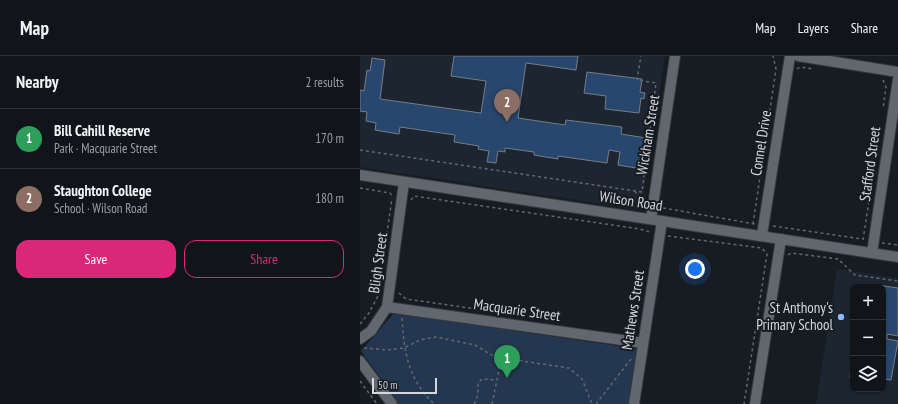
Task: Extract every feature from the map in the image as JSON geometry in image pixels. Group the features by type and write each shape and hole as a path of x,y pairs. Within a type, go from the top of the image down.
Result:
{"street":[{"name":"Wickham Street","path":"651,219 676,56"},
{"name":"Connel Drive","path":"762,236 758,224 790,56"},
{"path":"798,56 898,72"},
{"name":"Stafford Street","path":"872,253 898,79"},
{"name":"Wilson Road","path":"360,175 898,257"},
{"name":"Bligh Street","path":"360,339 375,326 387,307 397,198 404,182"},
{"name":"Mathews Street","path":"634,404 662,221"},
{"path":"754,404 781,239"},
{"name":"Macquarie Street","path":"387,307 643,343"},
{"path":"360,360 392,404"}],"path":[{"path":"360,150 642,192 656,83 638,80 641,56"},
{"path":"758,224 776,69 773,56"},
{"path":"794,71 800,67 815,69"},
{"path":"883,78 886,87 883,110"},
{"path":"863,240 872,187"},
{"path":"360,188 390,192 397,198 411,200 414,196 640,229"},
{"path":"360,324 369,313 378,296 391,201 397,198"},
{"path":"662,208 898,245"},
{"path":"668,236 762,248 767,254 744,404"},
{"path":"784,258 791,253 838,259 855,274 898,281"},
{"path":"400,286 399,294 406,299 532,317"},
{"path":"402,296 404,348 412,374 424,395 434,404"},
{"path":"360,347 388,350 404,348 420,340 436,337 475,346 495,357 569,368 582,379 592,404"},
{"path":"596,404 634,355"},
{"path":"492,404 499,370 495,357"},
{"path":"474,404 478,395 478,383 482,379 497,380"},
{"path":"360,380 378,404"}],"shaded area":[{"path":"360,56 665,56 641,210 360,167"},
{"name":"St Anthony's Primary School","path":"837,269 898,278 898,404 816,404"},
{"path":"394,313 638,349 629,404 399,404 361,351"}],"building":[{"path":"454,56 578,56 576,70 526,63 518,118 565,125 566,120 622,127 621,134 646,138 642,169 618,165 620,152 609,150 607,163 558,156 558,159 534,155 534,152 505,148 505,152 498,151 496,163 487,162 489,151 478,149 479,146 454,142 455,135 400,127 399,134 375,130 376,123 366,121 367,112 360,111 360,90 364,91 367,70 370,71 372,58 385,60 380,99 481,113 486,81 451,76"},
{"path":"587,72 642,79 640,92 645,93 644,99 641,98 639,113 605,109 606,96 584,93"},
{"path":"886,286 898,288 898,336 887,334 887,339 898,341 891,380 886,379"}],"place":[{"name":"Staughton College","path":"507,122"},
{"name":"St Anthony's Primary School","path":"841,317"},
{"name":"Bill Cahill Reserve","path":"507,378"}]}
